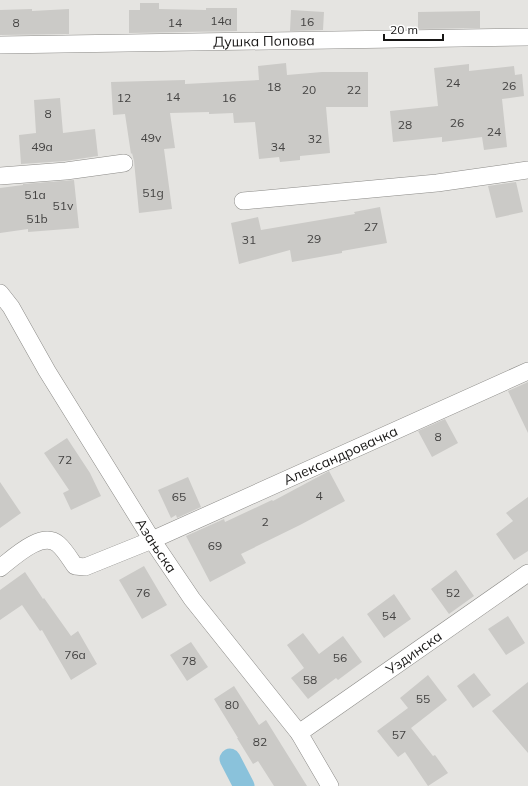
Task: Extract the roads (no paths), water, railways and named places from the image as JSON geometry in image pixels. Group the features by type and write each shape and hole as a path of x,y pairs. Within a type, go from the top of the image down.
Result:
{"street":[{"name":"Душка Попова","path":"0,45 528,38"},
{"path":"0,176 66,171 124,163"},
{"path":"243,201 437,183 528,170"},
{"name":"Азањска","path":"0,293 11,307 48,371 152,540 192,599 299,733 330,786"},
{"name":"Александровачка","path":"0,568 37,541 48,539 58,543 75,566 85,567 152,540 528,371"},
{"name":"Уздинска","path":"299,733 528,574"}],"waterway":[{"path":"230,759 244,786"}]}
